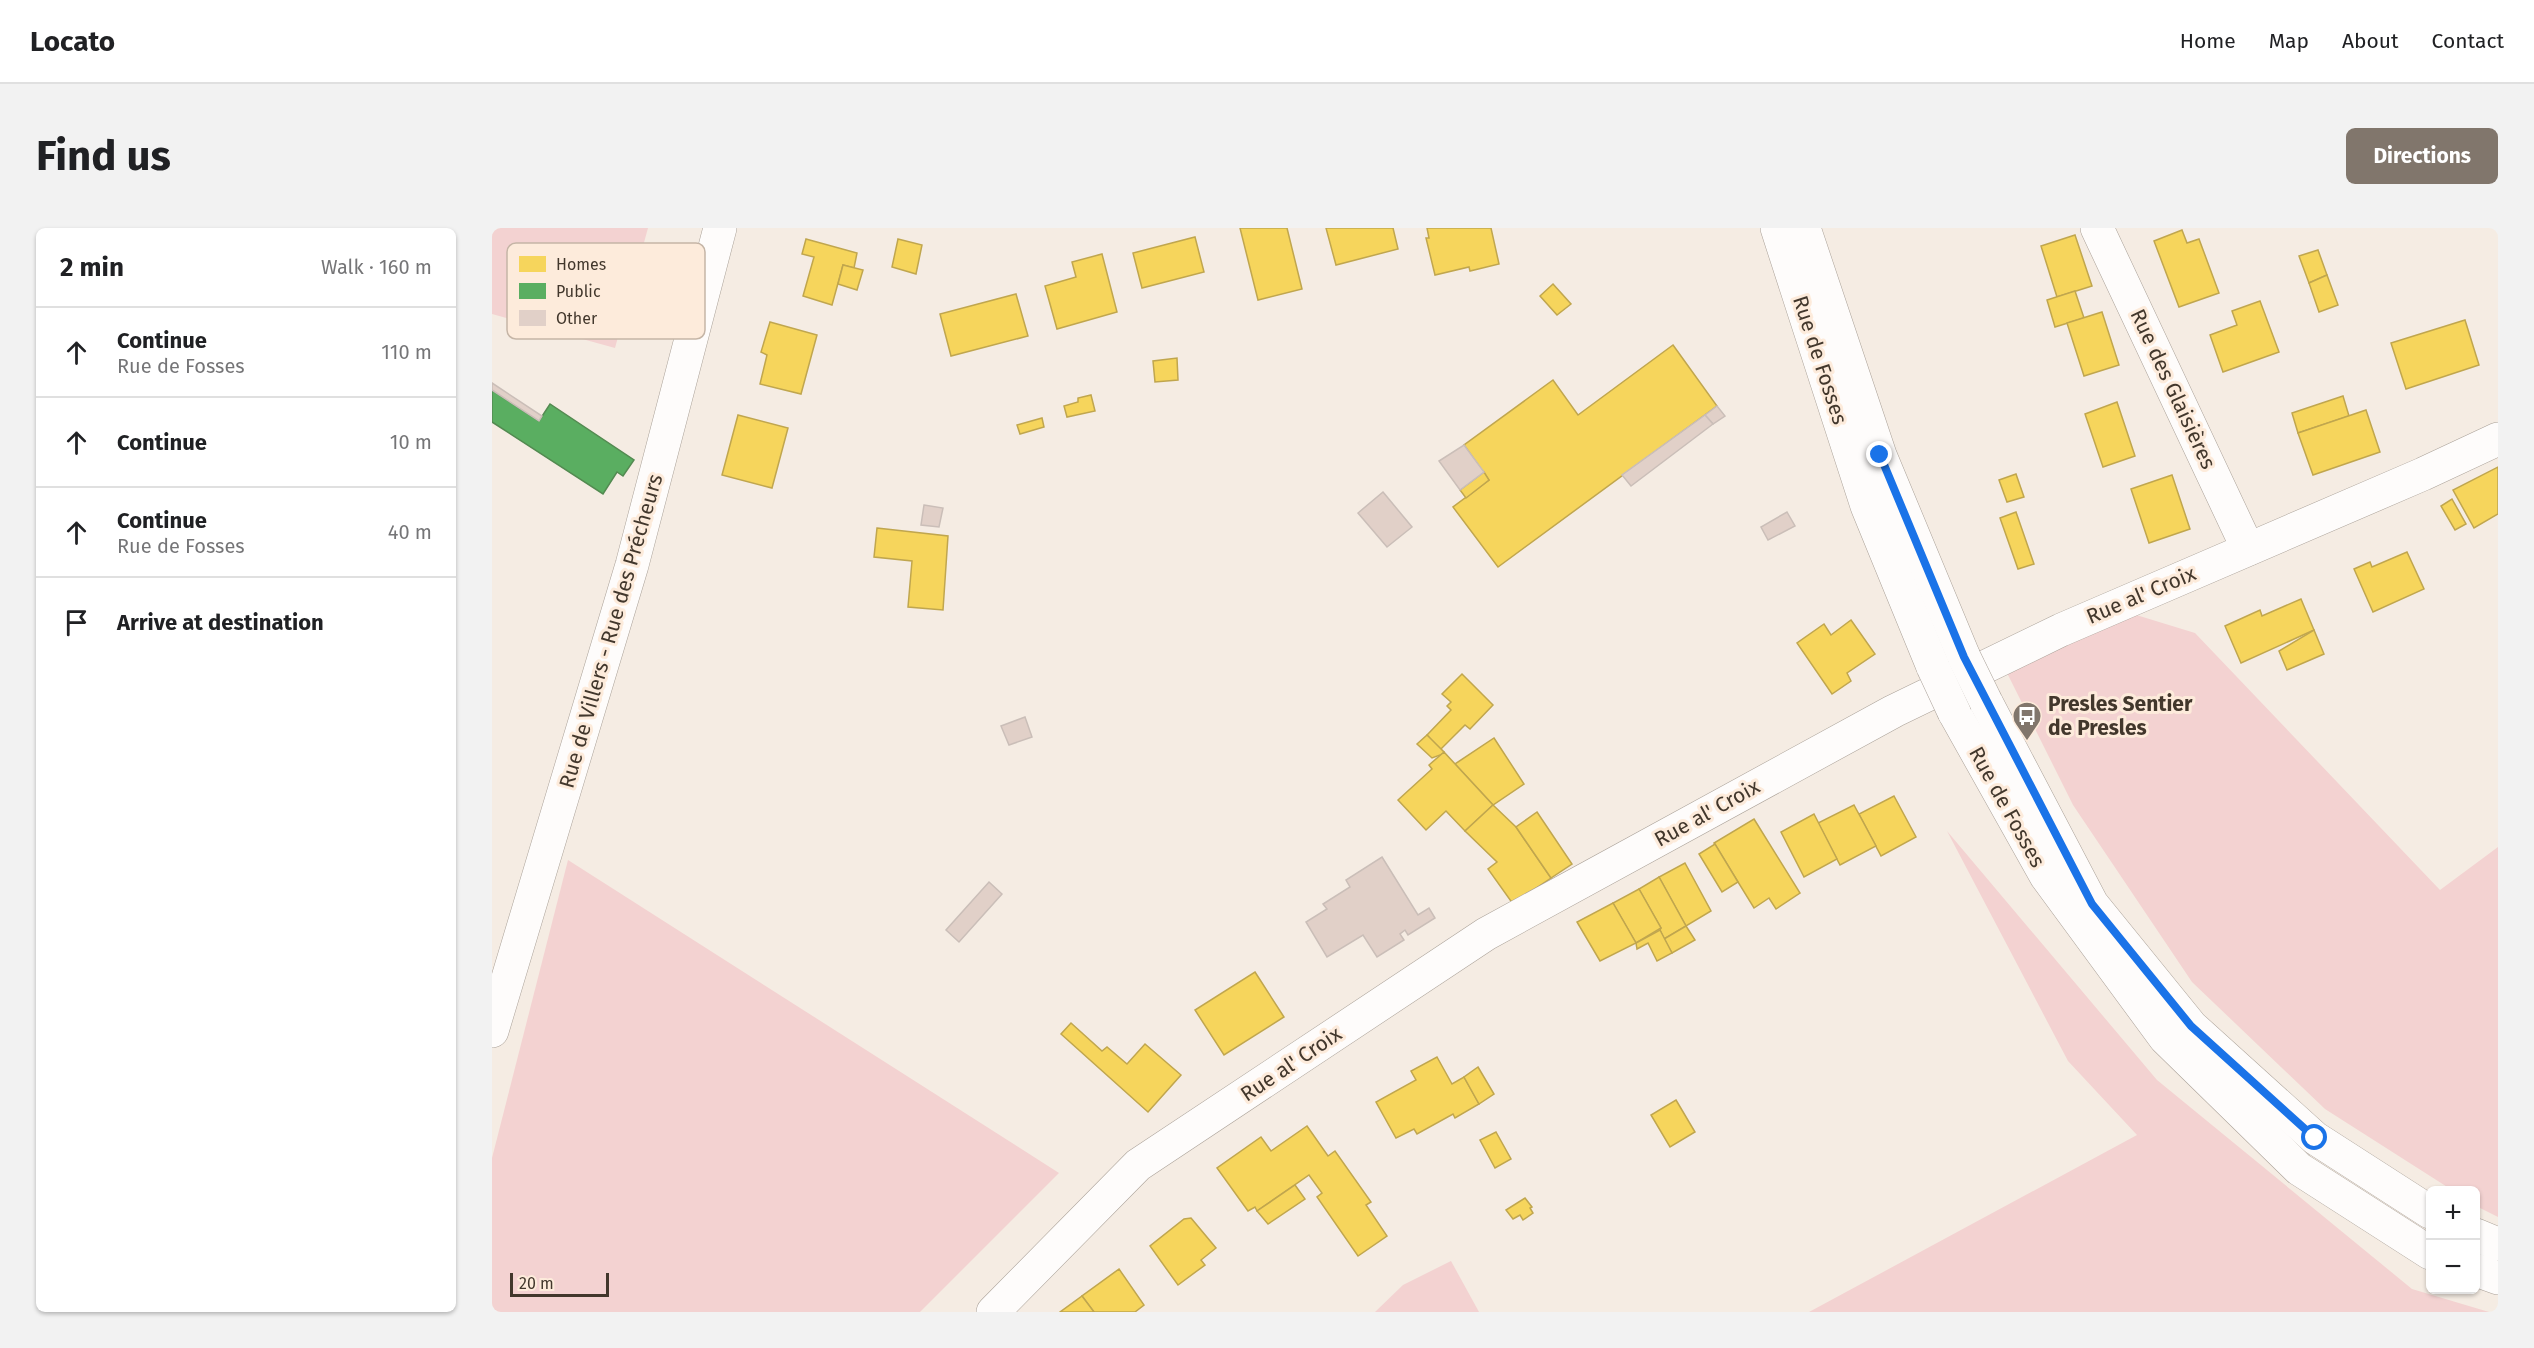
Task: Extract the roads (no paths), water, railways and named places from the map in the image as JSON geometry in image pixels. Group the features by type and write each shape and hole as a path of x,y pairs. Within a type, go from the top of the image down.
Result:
{"street":[{"name":"Rue de Villers - Rue des Précheurs","path":"705,285 720,228"},
{"name":"Rue de Fosses","path":"1777,228 1867,506 1933,667 1954,712 2046,876 2165,1038 2299,1169 2426,1250"},
{"name":"Rue de Fosses","path":"1804,228 1880,455 1964,657 2092,904 2191,1026 2315,1138 2426,1209"},
{"name":"Rue des Glaisières","path":"2097,228 2248,549"},
{"name":"Rue de Villers - Rue des Précheurs","path":"492,1031 632,565 691,339"},
{"name":"Rue al' Croix","path":"993,1312 1138,1166 1486,934 1894,711 2061,630 2423,474 2498,439"},
{"path":"2480,1237 2498,1244"},
{"path":"2480,1272 2498,1278"}],"place":[{"name":"Presles Sentier de Presles","path":"2027,742"}]}
